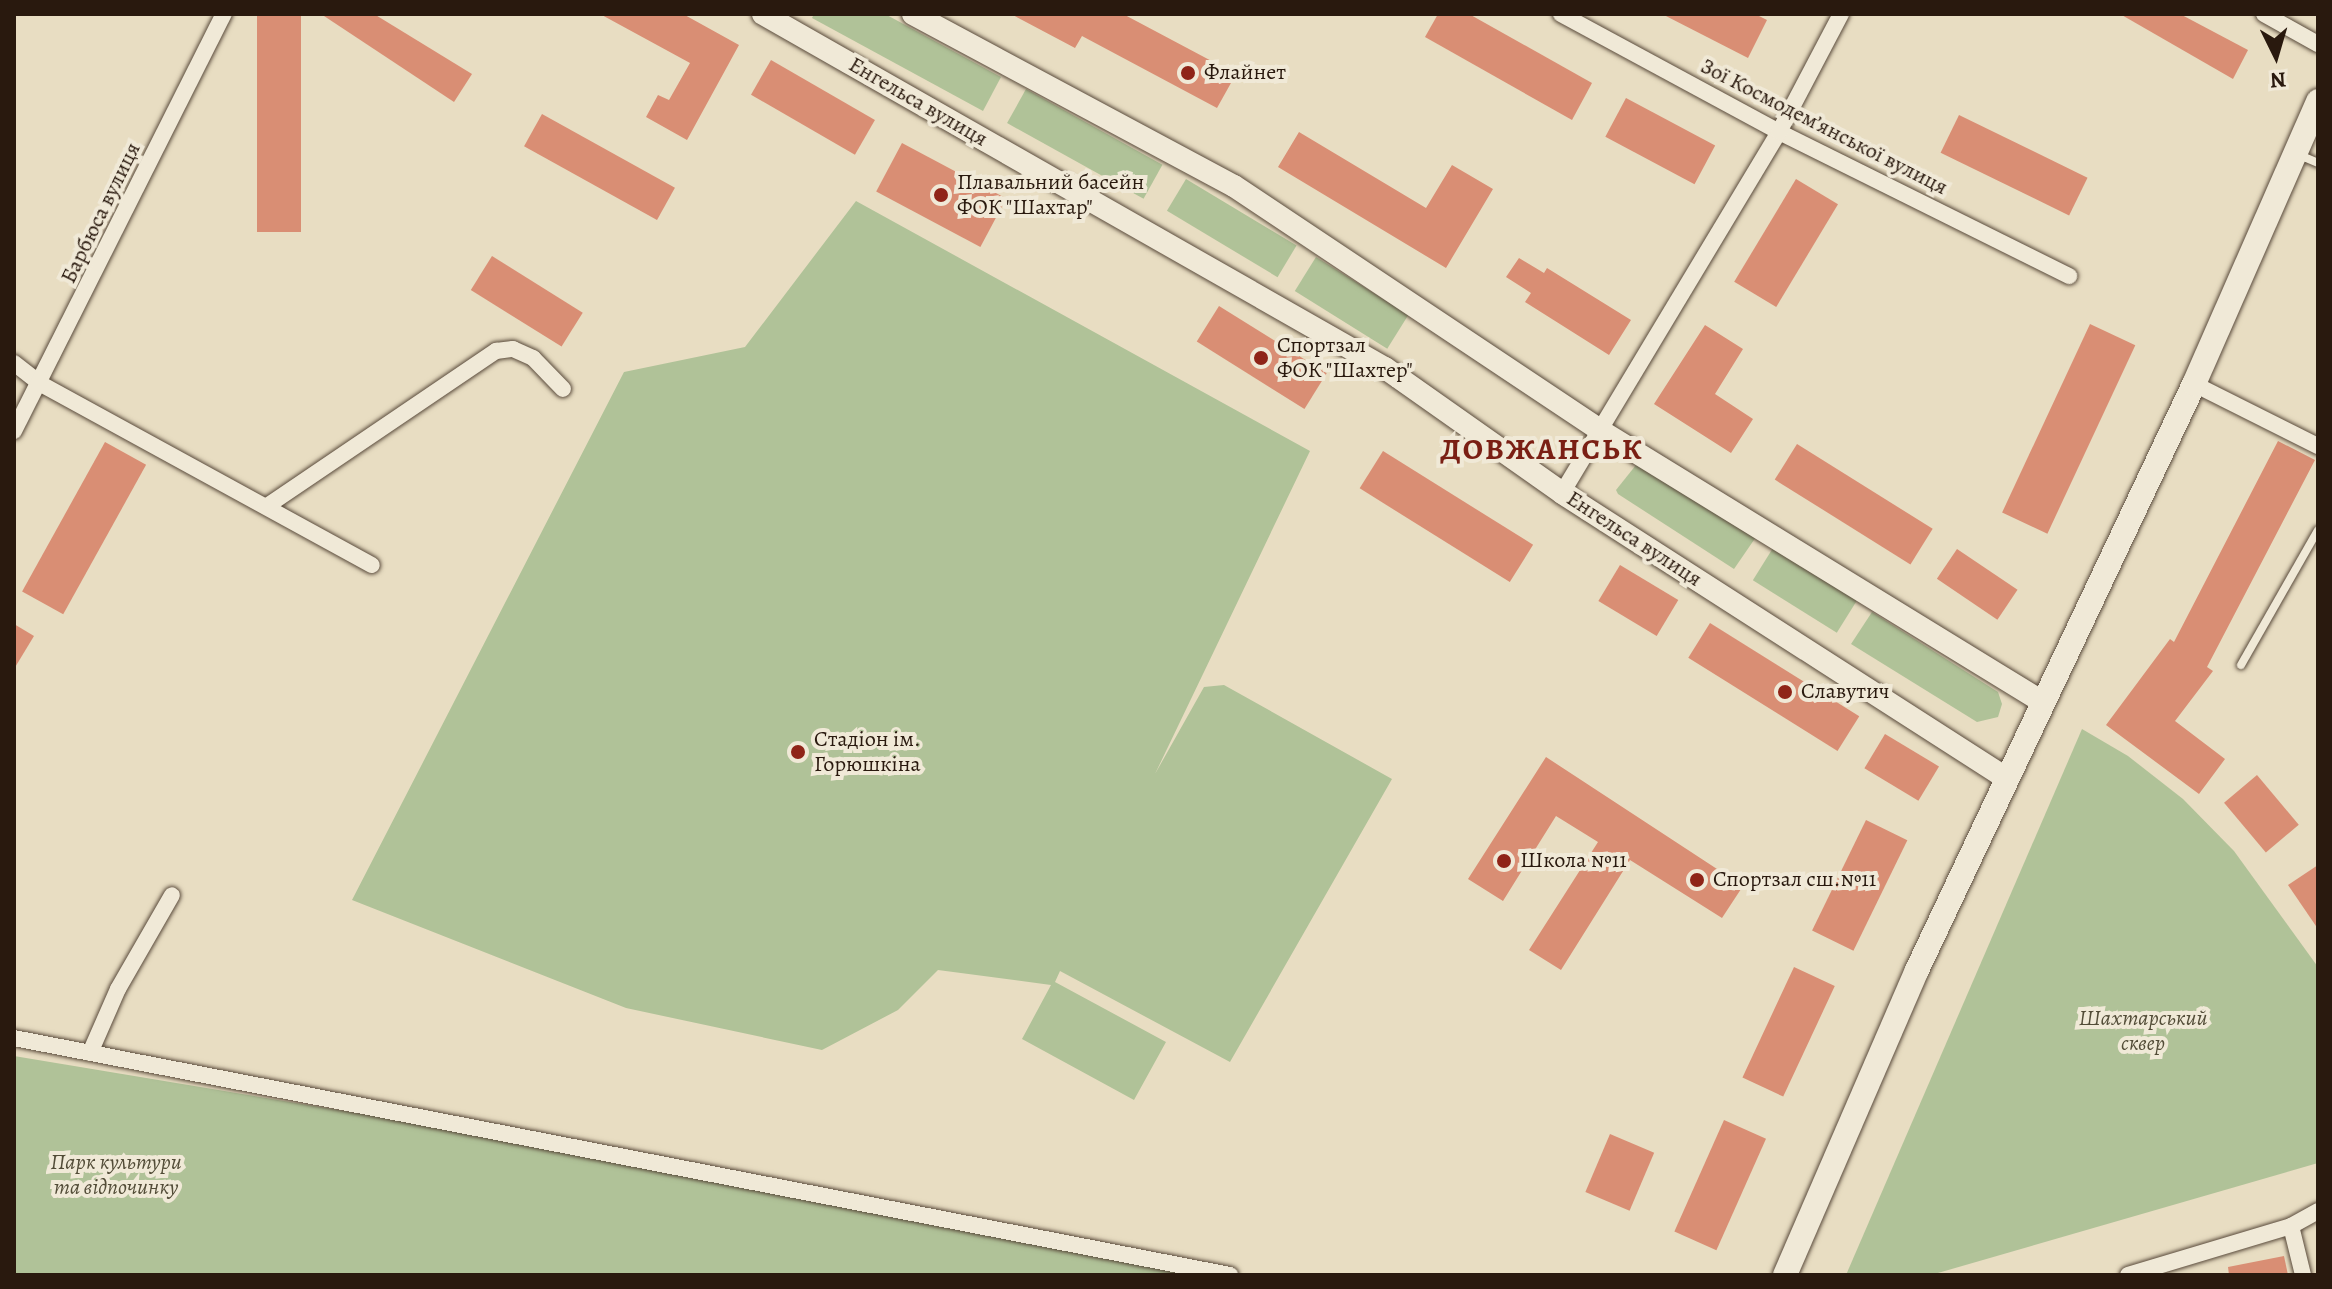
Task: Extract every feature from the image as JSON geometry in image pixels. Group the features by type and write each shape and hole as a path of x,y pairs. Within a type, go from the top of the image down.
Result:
{"main road":[{"path":"1785,1275 2006,778 2194,384 2307,158 2318,101"}],"street":[{"name":"Барбюса вулиця","path":"14,431 41,384 224,14"},
{"name":"Енгельса вулиця","path":"763,14 1385,368 1562,493 2006,778"},
{"path":"913,14 1234,186 1598,429 2044,703"},
{"name":"Зої Космодем’янської вулиця","path":"1561,14 1779,132 2069,276"},
{"path":"1562,493 1779,132 1841,14"},
{"path":"2264,14 2318,44"},
{"path":"267,506 496,351 513,349 533,358 563,389"},
{"path":"14,363 41,384 372,565"},
{"path":"2194,384 2318,446"},
{"path":"90,1053 118,989 172,895"},
{"path":"14,1038 1230,1275"},
{"path":"2128,1275 2291,1226 2318,1211"},
{"path":"2291,1226 2303,1275"}],"lane":[{"path":"2241,665 2318,530"}],"green space":[{"path":"814,14 885,14 1001,77 983,111 812,18"},
{"path":"1026,89 1162,165 1144,199 1007,123"},
{"path":"1186,179 1297,245 1278,277 1167,211"},
{"path":"856,201 1310,451 1155,774 1204,687 1224,685 1392,779 1230,1062 1060,971 1055,982 1166,1042 1134,1100 1022,1039 1051,985 938,970 898,1010 822,1050 626,1008 352,900 624,372 745,347"},
{"path":"1316,257 1408,315 1387,349 1295,291"},
{"path":"1636,465 1756,537 1734,569 1618,494 1616,490"},
{"path":"1773,548 1857,600 1837,633 1753,580"},
{"path":"1872,612 1998,692 2002,704 1998,717 1977,722 1851,644"},
{"name":"Шахтарський сквер","path":"2082,729 2128,756 2183,799 2234,851 2318,967 2318,1163 1931,1275 1846,1275"},
{"name":"Парк культури та відпочинку","path":"14,1056 525,1141 1195,1275 14,1275"}],"building":[{"path":"257,14 301,14 301,232 257,232"},
{"path":"321,14 374,14 472,74 454,102"},
{"path":"600,14 683,14 739,45 687,140 646,117 658,95 669,100 690,63"},
{"path":"1011,14 1123,14 1236,74 1217,108 1082,36 1075,48"},
{"path":"1438,14 1469,14 1592,83 1572,120 1425,37"},
{"path":"1662,14 1755,14 1767,20 1748,58"},
{"path":"2120,14 2180,14 2248,50 2233,79"},
{"path":"771,60 875,120 855,155 751,95"},
{"path":"1626,98 1715,145 1695,184 1605,137"},
{"path":"542,114 675,188 657,220 524,146"},
{"path":"1959,115 2088,178 2069,215 1941,153"},
{"path":"1299,132 1426,208 1452,165 1493,189 1446,268 1278,167"},
{"name":"Плавальний басейн ФОК \"Шахтар\"","path":"902,143 1006,198 980,247 876,192"},
{"path":"1796,179 1838,204 1776,307 1734,282"},
{"path":"492,256 583,313 562,347 471,290"},
{"path":"1519,258 1544,273 1547,268 1631,320 1609,355 1525,302 1531,293 1506,277"},
{"name":"Спортзал ФОК \"Шахтер\"","path":"1219,306 1327,373 1304,409 1197,342"},
{"path":"2090,324 2135,345 2047,534 2002,513"},
{"path":"1705,325 1743,349 1715,394 1753,419 1731,453 1654,404"},
{"path":"2278,441 2315,460 2207,667 2213,671 2175,721 2225,759 2199,794 2106,725 2170,639 2174,642"},
{"path":"105,442 146,465 63,614 22,592"},
{"path":"1797,444 1933,529 1910,564 1775,480"},
{"path":"1383,451 1533,545 1510,582 1360,488"},
{"path":"1957,549 2018,590 1997,620 1937,579"},
{"path":"1620,565 1678,600 1657,636 1598,601"},
{"path":"1710,623 1859,716 1838,751 1688,658"},
{"path":"14,624 34,636 14,669"},
{"path":"1885,734 1939,766 1918,801 1864,768"},
{"name":"Школа №11","path":"1546,757 1743,886 1722,918 1630,860 1561,970 1529,950 1598,842 1556,816 1503,901 1468,879"},
{"path":"2257,775 2299,825 2266,852 2224,803"},
{"path":"1866,820 1907,840 1853,951 1812,931"},
{"path":"2318,865 2318,929 2288,885"},
{"path":"1794,967 1835,986 1783,1097 1742,1078"},
{"path":"1724,1120 1766,1139 1716,1250 1674,1231"},
{"path":"1610,1134 1654,1153 1630,1211 1585,1192"},
{"path":"2284,1256 2288,1275 2229,1275 2228,1267"}],"place":[{"name":"Флайнет","path":"1188,73"},
{"name":"Плавальний басейн ФОК \"Шахтар\"","path":"941,195"},
{"name":"Спортзал ФОК \"Шахтер\"","path":"1261,358"},
{"name":"Славутич","path":"1785,692"},
{"name":"Стадіон ім. Горюшкіна","path":"798,752"},
{"name":"Школа №11","path":"1504,861"},
{"name":"Спортзал сш.№11","path":"1697,880"}],"district":[{"name":"ДОВЖАНСЬК","path":"1542,449"}]}
